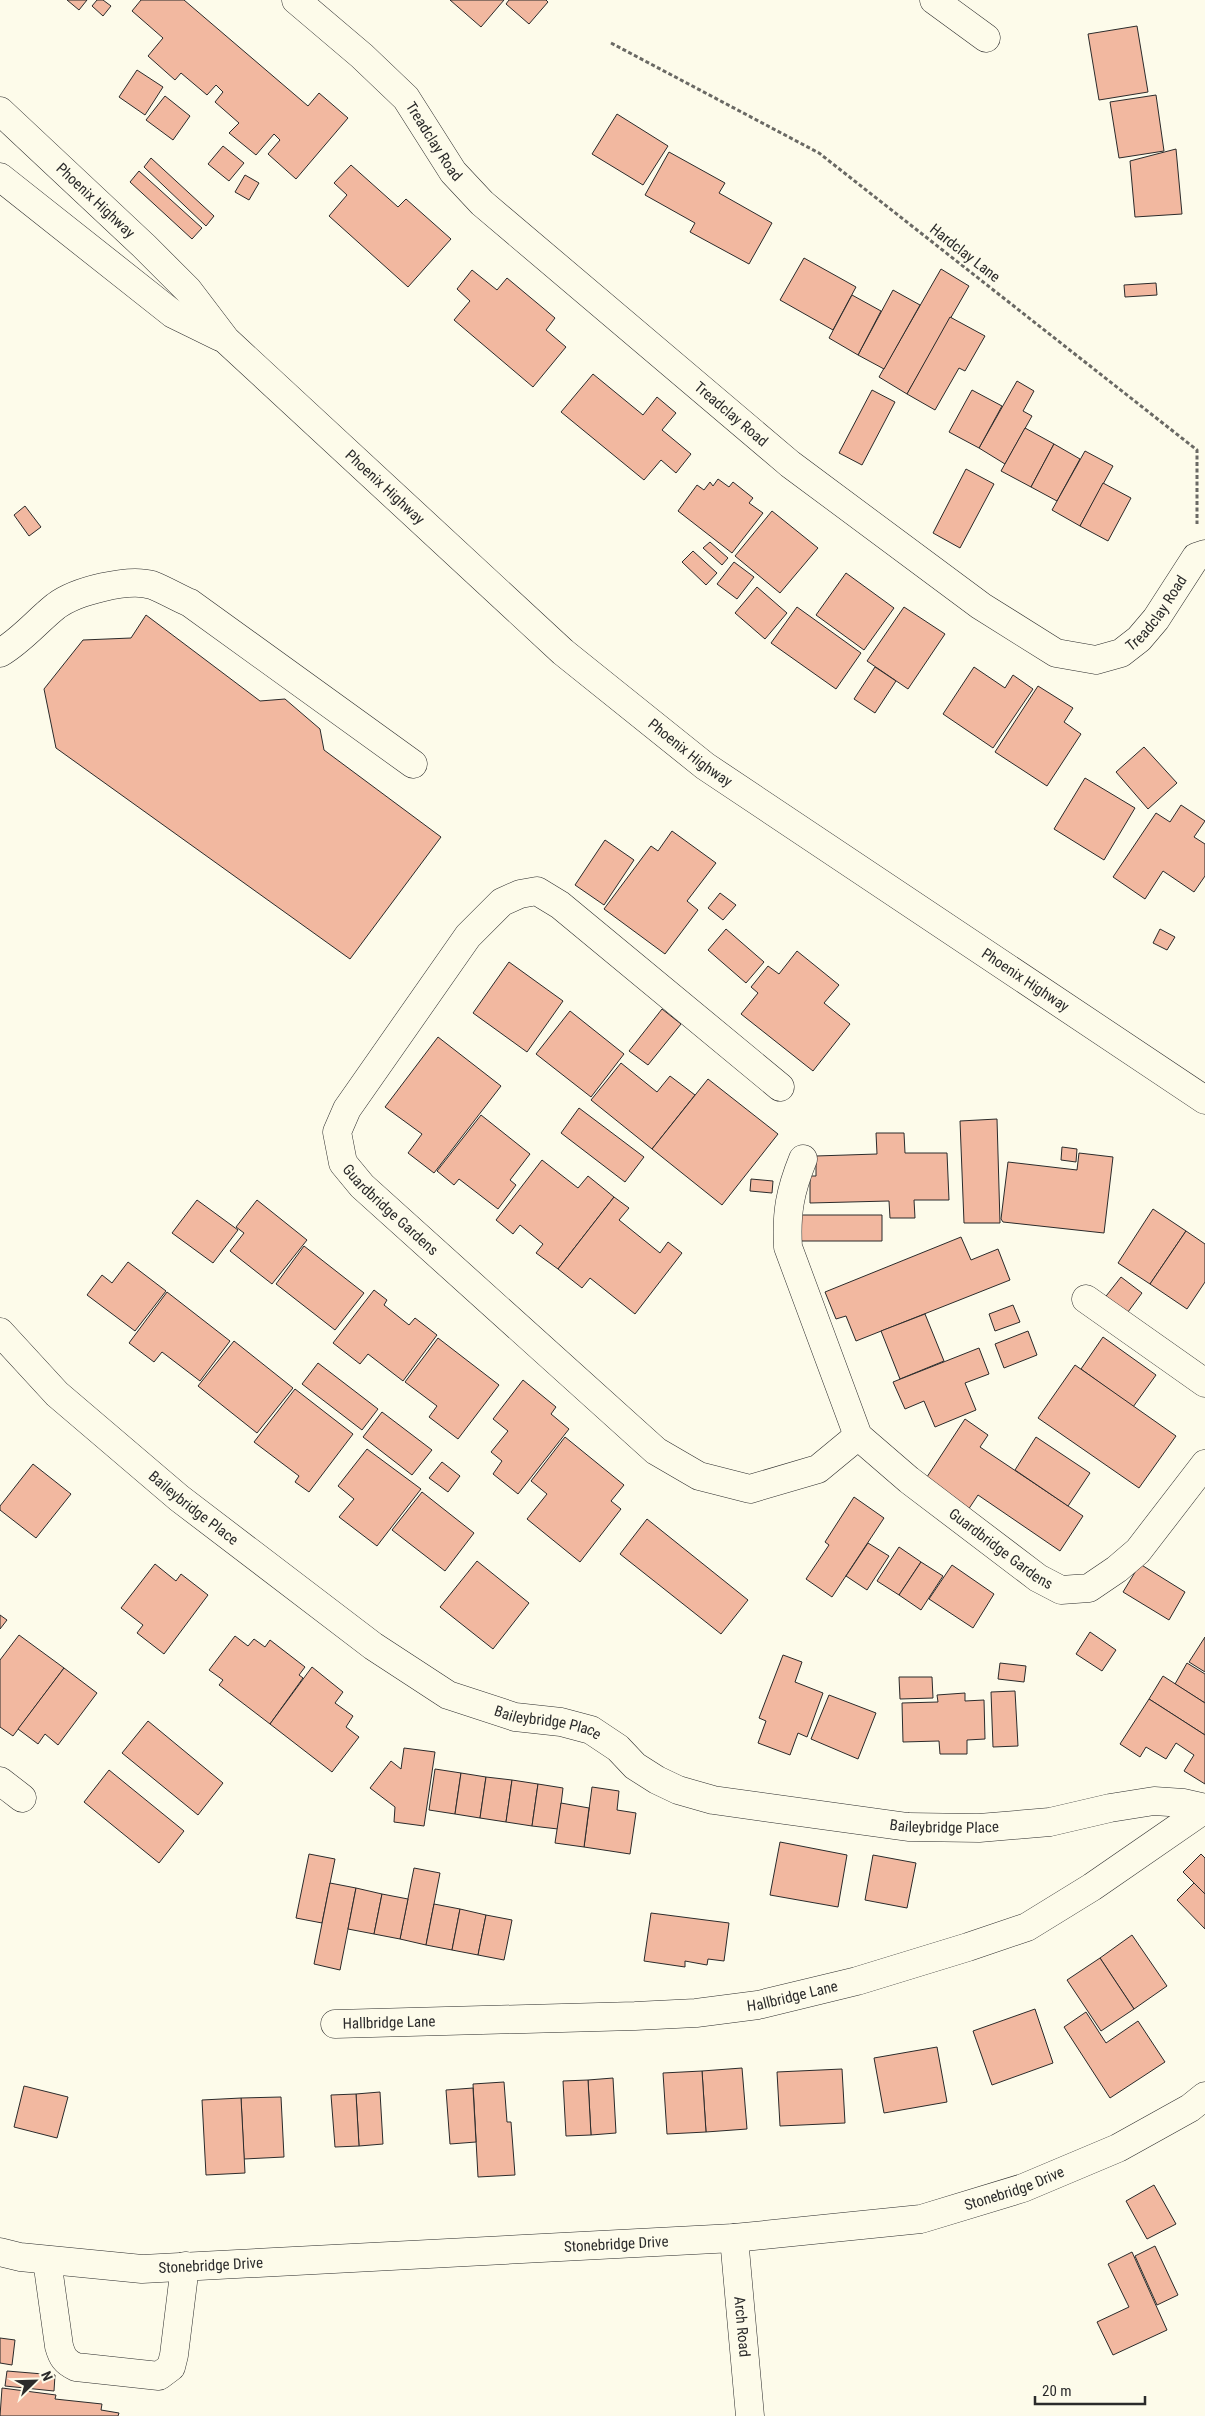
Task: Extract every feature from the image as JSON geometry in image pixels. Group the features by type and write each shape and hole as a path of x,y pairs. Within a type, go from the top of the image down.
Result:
{"street":[{"name":"Treadclay Road","path":"296,0 362,56 406,98 453,172 482,203 790,464 981,606 1056,653 1096,660 1121,653 1139,639 1156,619 1201,556"},
{"path":"934,0 986,38"},
{"name":"Phoenix Highway","path":"0,111 144,246 188,290 226,340 563,652 705,766 1205,1100"},
{"name":"Phoenix Highway","path":"0,177 173,314 226,340"},
{"path":"0,653 16,643 58,605 90,591 120,582 151,585 190,603 413,764"},
{"name":"Guardbridge Gardens","path":"780,1087 560,905 538,891 520,894 502,902 468,936 347,1109 337,1132 343,1163 362,1186 656,1451 699,1476 750,1489 818,1469 858,1436"},
{"name":"Guardbridge Gardens","path":"803,1159 789,1202 787,1218 788,1247 858,1436 916,1486 1038,1578 1061,1590 1088,1588 1117,1569 1138,1551 1205,1464"},
{"path":"1086,1299 1205,1383"},
{"name":"Baileybridge Place","path":"0,1332 57,1394 180,1498 373,1646 448,1695 515,1717 561,1722 591,1730 618,1748 635,1766 657,1780 678,1790 713,1800 908,1827 979,1828 1050,1822 1110,1808 1154,1801 1184,1803 1205,1809"},
{"path":"0,1781 22,1798"},
{"name":"Hallbridge Lane","path":"334,2024 696,2013 758,2005 857,1981 968,1947 1027,1926 1092,1887 1205,1809"},
{"name":"Stonebridge Drive","path":"0,2252 47,2260 142,2269 734,2238 922,2220 1023,2188 1109,2152 1190,2108 1205,2096"},
{"name":"Arch Road","path":"734,2238 750,2416"},
{"path":"47,2260 59,2346 62,2356 67,2363 76,2367 159,2376 171,2367 174,2356 185,2266"}],"path":[{"name":"Hardclay Lane","path":"611,43 820,153 1197,450 1201,556"}],"building":[{"path":"67,0 87,0 79,10"},
{"path":"97,0 103,0 111,6 103,16 92,6"},
{"path":"141,0 184,0 308,106 319,93 348,118 296,179 268,154 280,140 274,134 256,155 229,133 239,123 215,102 223,92 216,85 207,95 181,73 175,80 148,56 163,38 132,11"},
{"path":"450,0 504,0 481,27"},
{"path":"509,0 546,0 548,2 529,24 506,4"},
{"path":"1137,26 1148,92 1099,100 1088,34"},
{"path":"137,70 163,87 145,115 119,97"},
{"path":"1156,95 1164,151 1119,158 1110,102"},
{"path":"165,96 190,116 173,140 146,120"},
{"path":"617,114 668,146 643,185 592,154"},
{"path":"223,146 244,163 229,181 208,164"},
{"path":"1176,149 1182,214 1135,217 1130,161"},
{"path":"669,152 725,183 719,193 772,223 749,264 690,232 695,223 645,195"},
{"path":"151,158 214,216 206,226 144,167"},
{"path":"351,165 398,207 406,199 451,239 408,287 329,216 347,195 334,183"},
{"path":"139,171 202,228 192,239 130,182"},
{"path":"245,175 259,183 249,200 235,192"},
{"path":"804,258 856,287 833,330 780,300"},
{"path":"941,269 969,286 907,394 879,377"},
{"path":"472,270 497,290 507,278 555,318 546,330 566,347 533,387 454,320 470,301 457,289"},
{"path":"1156,283 1157,295 1125,297 1124,285"},
{"path":"893,290 920,305 884,369 858,355"},
{"path":"852,295 881,311 858,355 829,338"},
{"path":"950,317 985,336 965,371 959,368 935,410 907,394"},
{"path":"593,374 643,415 657,397 676,413 662,430 691,454 676,473 661,460 644,480 561,412"},
{"path":"1017,381 1034,391 1023,411 1032,416 1005,464 979,448"},
{"path":"872,390 895,402 862,465 839,453"},
{"path":"972,390 1002,406 979,448 949,432"},
{"path":"1025,428 1054,444 1031,487 1001,471"},
{"path":"1054,444 1080,459 1057,501 1031,487"},
{"path":"1085,451 1113,466 1080,526 1052,510"},
{"path":"966,469 994,484 960,548 933,533"},
{"path":"718,479 729,487 733,482 753,498 749,503 763,513 732,553 678,511 697,485 704,490 710,482 713,486"},
{"path":"1103,483 1131,498 1108,541 1080,526"},
{"path":"25,506 41,527 29,536 14,515"},
{"path":"772,511 818,548 780,593 735,556"},
{"path":"710,542 728,558 722,565 703,548"},
{"path":"693,551 717,573 706,585 682,562"},
{"path":"734,562 754,577 737,599 717,584"},
{"path":"846,573 894,608 864,650 816,615"},
{"path":"757,587 787,613 765,639 735,613"},
{"path":"797,607 861,653 836,689 771,643"},
{"path":"904,607 945,634 908,689 867,661"},
{"path":"146,615 260,701 285,699 320,729 324,750 441,837 350,959 56,748 44,689 83,640 131,638"},
{"path":"875,667 896,681 875,713 854,699"},
{"path":"974,667 1005,688 1013,675 1033,689 993,748 943,714"},
{"path":"1038,686 1073,708 1064,722 1081,734 1047,786 995,752"},
{"path":"1144,747 1177,783 1148,809 1116,772"},
{"path":"1085,778 1135,808 1104,860 1054,829"},
{"path":"1181,805 1205,821 1194,837 1205,844 1205,876 1194,892 1163,871 1145,899 1113,877 1156,813 1170,822"},
{"path":"672,831 716,863 687,901 698,910 665,954 604,909 651,846 658,851"},
{"path":"605,840 634,860 604,905 575,885"},
{"path":"720,893 736,905 723,920 708,908"},
{"path":"726,929 764,962 746,983 708,950"},
{"path":"1160,929 1175,937 1167,950 1153,943"},
{"path":"797,951 839,985 824,1003 850,1024 813,1071 741,1014 758,993 751,987 768,966 779,974"},
{"path":"509,962 563,1001 527,1052 473,1013"},
{"path":"662,1009 681,1024 648,1065 629,1051"},
{"path":"570,1011 624,1054 591,1097 536,1054"},
{"path":"438,1037 501,1086 434,1173 408,1153 422,1134 385,1107"},
{"path":"621,1063 657,1092 670,1076 695,1095 652,1149 591,1100"},
{"path":"708,1079 778,1134 722,1205 652,1149"},
{"path":"579,1108 644,1157 625,1182 561,1133"},
{"path":"481,1115 530,1154 510,1180 516,1185 498,1209 459,1179 454,1185 437,1171"},
{"path":"997,1119 1000,1223 964,1223 960,1121"},
{"path":"876,1133 904,1133 905,1153 947,1153 949,1200 914,1200 915,1218 890,1218 889,1201 810,1203 810,1176 816,1176 816,1156 877,1154"},
{"path":"1062,1147 1077,1149 1076,1162 1061,1160"},
{"path":"1079,1153 1113,1157 1104,1233 1003,1222 1001,1219 1008,1162 1077,1170"},
{"path":"542,1160 578,1188 588,1176 614,1197 558,1269 536,1253 543,1244 520,1225 513,1234 496,1220"},
{"path":"751,1179 773,1181 772,1193 750,1191"},
{"path":"614,1197 629,1208 619,1220 660,1253 668,1242 682,1253 635,1314 590,1278 582,1288 558,1269"},
{"path":"197,1200 238,1230 213,1263 172,1233"},
{"path":"257,1200 307,1240 272,1284 230,1251 244,1233 236,1227"},
{"path":"1153,1209 1186,1231 1150,1284 1118,1263"},
{"path":"799,1215 882,1215 882,1241 798,1241"},
{"path":"1186,1231 1205,1244 1205,1282 1187,1309 1150,1284"},
{"path":"961,1237 971,1260 998,1249 1010,1280 856,1341 846,1316 836,1319 825,1292"},
{"path":"304,1246 364,1293 335,1330 276,1284"},
{"path":"128,1262 166,1291 135,1331 87,1295 102,1275 112,1283"},
{"path":"1121,1277 1142,1293 1125,1316 1103,1300"},
{"path":"374,1290 387,1300 384,1305 409,1325 415,1318 437,1335 403,1381 368,1354 360,1364 333,1343"},
{"path":"167,1292 230,1341 200,1381 162,1352 154,1362 129,1343"},
{"path":"1013,1305 1020,1322 995,1331 989,1314"},
{"path":"925,1314 944,1361 900,1379 881,1331"},
{"path":"1028,1331 1037,1355 1004,1368 995,1344"},
{"path":"1103,1337 1156,1375 1133,1407 1081,1369"},
{"path":"438,1338 499,1385 458,1439 429,1417 437,1406 405,1382"},
{"path":"234,1341 293,1388 257,1433 198,1386"},
{"path":"979,1348 989,1374 965,1383 976,1410 935,1427 924,1401 905,1409 893,1382"},
{"path":"318,1363 378,1409 362,1430 302,1384"},
{"path":"1075,1365 1176,1436 1139,1488 1038,1418"},
{"path":"523,1380 556,1407 551,1414 569,1429 518,1494 493,1474 502,1461 491,1452 508,1431 493,1419"},
{"path":"295,1389 353,1434 309,1492 295,1482 299,1476 254,1442"},
{"path":"382,1412 432,1450 412,1475 363,1437"},
{"path":"965,1419 988,1435 980,1447 1083,1516 1060,1551 978,1495 968,1510 925,1480"},
{"path":"565,1437 624,1485 611,1501 621,1509 580,1562 527,1519 547,1494 531,1481"},
{"path":"1036,1437 1090,1473 1068,1506 1015,1470"},
{"path":"367,1449 421,1489 377,1546 339,1517 354,1499 338,1486"},
{"path":"442,1462 460,1476 448,1492 429,1478"},
{"path":"33,1464 71,1494 36,1538 0,1510 0,1506"},
{"path":"422,1492 474,1533 445,1571 392,1530"},
{"path":"854,1497 884,1518 832,1597 806,1579 829,1545 825,1542"},
{"path":"647,1519 748,1600 721,1634 620,1554"},
{"path":"868,1543 889,1556 867,1590 846,1576"},
{"path":"899,1547 921,1562 899,1595 877,1581"},
{"path":"477,1561 529,1603 493,1649 440,1607"},
{"path":"921,1562 943,1576 921,1610 899,1595"},
{"path":"155,1564 176,1581 181,1574 208,1595 164,1654 137,1633 143,1625 121,1608"},
{"path":"1140,1564 1185,1592 1169,1620 1123,1592"},
{"path":"952,1565 994,1594 973,1628 929,1599"},
{"path":"0,1615 7,1620 0,1629"},
{"path":"1090,1632 1116,1650 1102,1671 1076,1654"},
{"path":"19,1635 64,1668 13,1736 0,1727 0,1660"},
{"path":"235,1636 248,1646 254,1639 265,1647 270,1640 305,1667 299,1675 303,1678 270,1724 219,1685 223,1680 209,1670"},
{"path":"1205,1637 1205,1672 1189,1662"},
{"path":"783,1655 802,1662 795,1682 823,1693 807,1737 798,1733 790,1755 758,1743 766,1721 759,1718"},
{"path":"1000,1663 1026,1666 1024,1682 998,1679"},
{"path":"1187,1663 1205,1674 1205,1703 1175,1684"},
{"path":"312,1667 343,1692 335,1703 353,1716 346,1727 359,1737 332,1772 270,1724"},
{"path":"64,1668 97,1693 58,1745 45,1734 38,1744 18,1729"},
{"path":"1163,1676 1205,1703 1205,1735 1149,1699"},
{"path":"899,1677 932,1677 933,1698 900,1699"},
{"path":"1015,1691 1018,1746 993,1747 991,1692"},
{"path":"965,1693 965,1701 984,1700 985,1739 967,1740 967,1754 940,1754 939,1741 903,1742 902,1703 938,1702 937,1695"},
{"path":"829,1695 876,1713 858,1759 811,1739"},
{"path":"1149,1699 1205,1735 1205,1784 1184,1771 1194,1755 1176,1743 1166,1759 1146,1747 1140,1757 1120,1744"},
{"path":"148,1721 223,1783 198,1815 122,1753"},
{"path":"404,1748 435,1752 424,1826 394,1822 395,1807 370,1788 391,1761 401,1769"},
{"path":"435,1769 461,1773 455,1814 429,1810"},
{"path":"109,1770 184,1831 159,1863 84,1802"},
{"path":"461,1773 486,1777 480,1818 455,1814"},
{"path":"486,1777 512,1780 506,1822 480,1818"},
{"path":"512,1780 538,1784 532,1826 506,1822"},
{"path":"538,1784 563,1788 558,1829 532,1826"},
{"path":"592,1787 619,1791 617,1810 636,1813 630,1854 584,1847"},
{"path":"561,1803 589,1808 584,1847 555,1843"},
{"path":"780,1842 847,1855 838,1907 770,1895"},
{"path":"309,1854 335,1859 322,1923 296,1918"},
{"path":"1201,1854 1205,1858 1205,1894 1183,1872"},
{"path":"873,1855 916,1863 907,1908 865,1900"},
{"path":"414,1868 440,1873 426,1945 400,1939"},
{"path":"330,1883 356,1888 340,1970 314,1964"},
{"path":"1194,1883 1205,1894 1205,1929 1177,1900"},
{"path":"356,1888 382,1894 374,1934 348,1929"},
{"path":"382,1894 408,1899 400,1939 374,1934"},
{"path":"434,1904 460,1909 452,1950 426,1945"},
{"path":"460,1909 486,1915 478,1955 452,1950"},
{"path":"651,1913 729,1923 724,1961 708,1959 707,1965 685,1961 685,1967 644,1961"},
{"path":"486,1915 512,1920 504,1960 478,1955"},
{"path":"1132,1935 1167,1986 1134,2009 1100,1958"},
{"path":"1100,1958 1134,2009 1101,2031 1067,1980"},
{"path":"1035,2009 1053,2063 992,2085 973,2031"},
{"path":"1086,2012 1106,2043 1138,2021 1165,2062 1110,2098 1064,2027"},
{"path":"937,2047 947,2102 884,2113 874,2058"},
{"path":"742,2068 747,2129 706,2132 702,2071"},
{"path":"842,2069 845,2123 780,2126 777,2072"},
{"path":"702,2071 706,2132 667,2134 663,2073"},
{"path":"613,2078 616,2133 591,2135 588,2080"},
{"path":"588,2080 591,2135 566,2136 563,2081"},
{"path":"504,2082 507,2122 511,2122 515,2175 478,2177 473,2084"},
{"path":"24,2086 68,2097 57,2138 14,2127"},
{"path":"473,2088 476,2142 450,2144 446,2090"},
{"path":"380,2092 383,2144 359,2146 356,2094"},
{"path":"356,2094 359,2146 335,2147 331,2095"},
{"path":"281,2097 284,2157 244,2159 241,2098"},
{"path":"241,2098 245,2173 206,2175 202,2100"},
{"path":"1154,2185 1176,2224 1147,2239 1126,2201"},
{"path":"1155,2246 1178,2295 1157,2305 1135,2256"},
{"path":"1132,2252 1167,2330 1113,2355 1097,2322 1129,2307 1108,2264"},
{"path":"0,2338 15,2340 12,2365 0,2363"},
{"path":"7,2371 55,2375 54,2391 5,2386"},
{"path":"2,2388 56,2395 55,2399 102,2404 101,2410 119,2413 118,2416 0,2416"}]}
